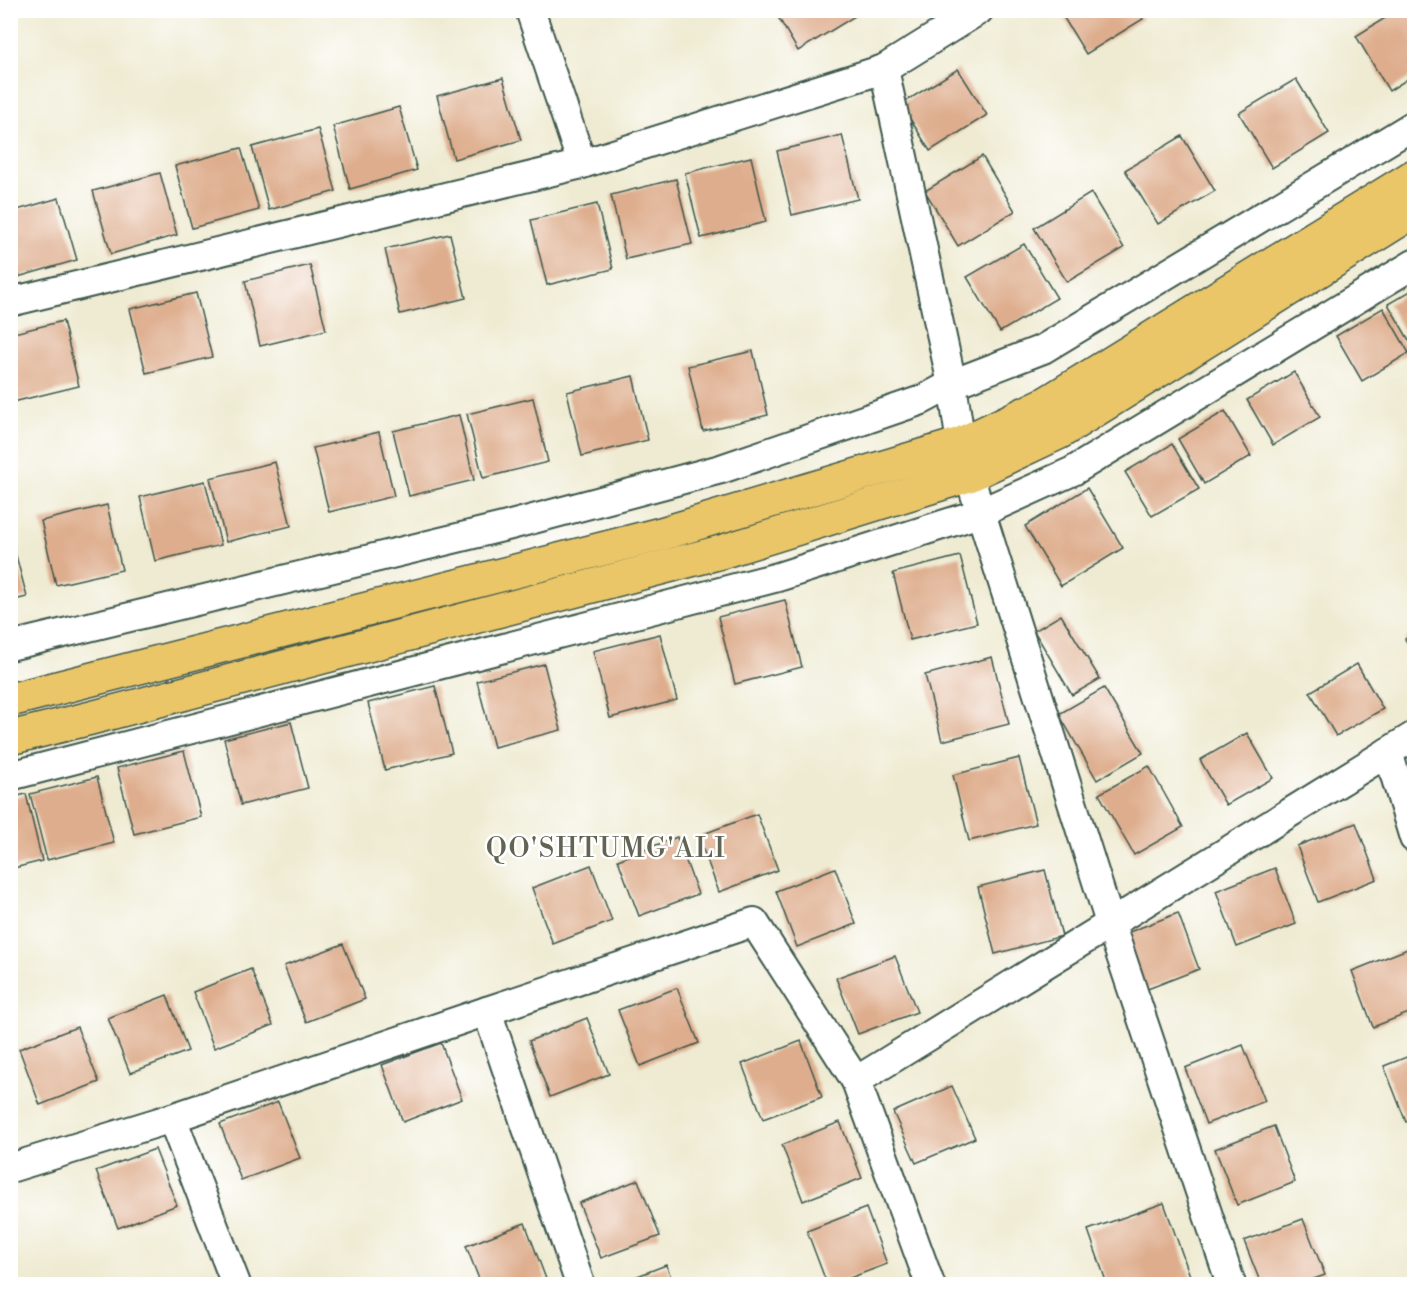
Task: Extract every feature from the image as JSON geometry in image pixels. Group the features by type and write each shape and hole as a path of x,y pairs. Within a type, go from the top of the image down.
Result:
{"main road":[{"path":"10,700 661,534 961,444 1045,404 1414,176"},
{"path":"10,738 721,552 969,476 1060,432 1414,211"}],"street":[{"path":"530,10 582,164"},
{"path":"10,302 582,164 884,69 979,10"},
{"path":"884,69 952,384 961,444 969,476 1110,923 1231,1284"},
{"path":"10,646 507,526 721,469 922,400 952,384 1043,349 1414,125"},
{"path":"10,776 778,577 981,513 1073,471 1414,264"},
{"path":"856,1081 1414,736"},
{"path":"1388,752 1414,838"},
{"path":"10,1168 172,1118 754,922 856,1081 930,1284"},
{"path":"487,1011 580,1284"},
{"path":"172,1118 236,1284"}],"building":[{"path":"774,10 852,10 855,16 798,51"},
{"path":"1059,10 1138,10 1143,19 1086,54"},
{"path":"1398,10 1414,10 1414,75 1389,91 1356,36"},
{"path":"958,69 987,115 930,151 901,104"},
{"path":"503,78 521,140 454,159 437,96"},
{"path":"1296,79 1329,133 1272,168 1239,113"},
{"path":"399,107 417,170 350,189 333,126"},
{"path":"318,129 336,191 269,210 252,147"},
{"path":"842,135 858,199 792,215 777,151"},
{"path":"1182,136 1215,191 1158,224 1125,170"},
{"path":"241,148 259,210 192,228 175,166"},
{"path":"982,156 1015,211 958,246 925,191"},
{"path":"751,157 766,222 701,238 685,173"},
{"path":"160,173 177,235 111,254 93,191"},
{"path":"676,179 692,244 626,259 611,195"},
{"path":"1091,193 1124,248 1067,282 1034,228"},
{"path":"59,198 77,260 11,279 10,212"},
{"path":"597,204 613,269 547,285 531,220"},
{"path":"450,234 466,298 400,314 385,249"},
{"path":"1024,244 1057,298 1000,332 967,277"},
{"path":"310,265 326,330 260,346 245,281"},
{"path":"1414,289 1414,349 1388,304"},
{"path":"196,293 212,357 146,373 130,309"},
{"path":"1383,308 1409,353 1362,381 1336,336"},
{"path":"63,321 79,386 13,402 10,390 10,334"},
{"path":"753,351 768,415 703,431 688,366"},
{"path":"1294,372 1320,417 1273,445 1247,400"},
{"path":"633,376 648,440 582,456 567,392"},
{"path":"533,398 548,462 483,478 467,414"},
{"path":"1225,411 1251,456 1204,484 1178,439"},
{"path":"459,415 474,480 409,496 393,431"},
{"path":"379,432 394,496 329,512 313,448"},
{"path":"1172,444 1199,489 1152,516 1125,472"},
{"path":"275,462 291,526 226,542 210,478"},
{"path":"205,481 221,545 155,561 140,497"},
{"path":"1087,488 1123,548 1061,586 1025,526"},
{"path":"107,505 122,570 56,585 41,521"},
{"path":"10,533 27,597 10,601"},
{"path":"960,556 977,623 910,640 893,573"},
{"path":"785,600 802,667 735,684 718,617"},
{"path":"1061,615 1100,679 1072,695 1034,631"},
{"path":"1414,633 1414,655 1405,639"},
{"path":"660,634 677,700 610,718 593,651"},
{"path":"992,657 1009,724 942,741 925,675"},
{"path":"544,664 561,730 494,747 477,681"},
{"path":"1357,664 1383,709 1336,736 1310,692"},
{"path":"435,686 452,753 385,770 368,703"},
{"path":"1104,688 1143,753 1097,780 1059,714"},
{"path":"291,722 308,788 241,805 224,739"},
{"path":"1247,733 1273,778 1226,805 1200,760"},
{"path":"184,751 201,817 134,834 117,768"},
{"path":"1019,758 1036,824 969,841 953,775"},
{"path":"1149,766 1183,827 1134,855 1099,794"},
{"path":"97,777 114,843 47,860 30,794"},
{"path":"26,794 42,861 10,869 10,798"},
{"path":"757,814 778,870 719,892 698,836"},
{"path":"1356,823 1377,879 1318,902 1297,846"},
{"path":"677,837 698,894 639,916 618,860"},
{"path":"591,865 612,921 553,944 532,888"},
{"path":"835,868 856,924 797,947 776,891"},
{"path":"1275,868 1296,924 1237,947 1216,891"},
{"path":"1045,870 1062,936 995,954 978,887"},
{"path":"1178,913 1199,969 1140,992 1119,936"},
{"path":"343,944 365,999 306,1022 284,966"},
{"path":"1410,948 1414,959 1414,1011 1373,1027 1352,971"},
{"path":"895,956 917,1012 858,1034 836,978"},
{"path":"251,969 273,1025 214,1048 193,992"},
{"path":"677,988 699,1043 640,1066 618,1010"},
{"path":"167,995 188,1051 130,1073 108,1018"},
{"path":"587,1018 609,1074 550,1097 529,1041"},
{"path":"77,1027 99,1082 40,1105 19,1049"},
{"path":"801,1041 822,1097 763,1119 742,1064"},
{"path":"441,1043 462,1099 403,1122 382,1065"},
{"path":"1243,1045 1265,1101 1206,1124 1185,1068"},
{"path":"1414,1054 1414,1119 1406,1122 1384,1066"},
{"path":"952,1086 975,1138 916,1163 893,1112"},
{"path":"278,1102 300,1158 241,1180 220,1124"},
{"path":"840,1122 862,1178 803,1201 782,1145"},
{"path":"1274,1126 1295,1182 1237,1205 1215,1149"},
{"path":"155,1149 177,1205 118,1228 96,1171"},
{"path":"638,1180 660,1236 601,1258 579,1203"},
{"path":"1164,1203 1193,1284 1107,1284 1088,1230"},
{"path":"866,1208 887,1264 834,1284 827,1284 807,1231"},
{"path":"1303,1219 1325,1275 1300,1284 1261,1284 1244,1241"},
{"path":"525,1223 546,1279 531,1284 481,1284 466,1246"},
{"path":"666,1265 674,1284 617,1284"}],"district":[{"name":"QO'SHTUMG'ALI","path":"606,848"}]}
